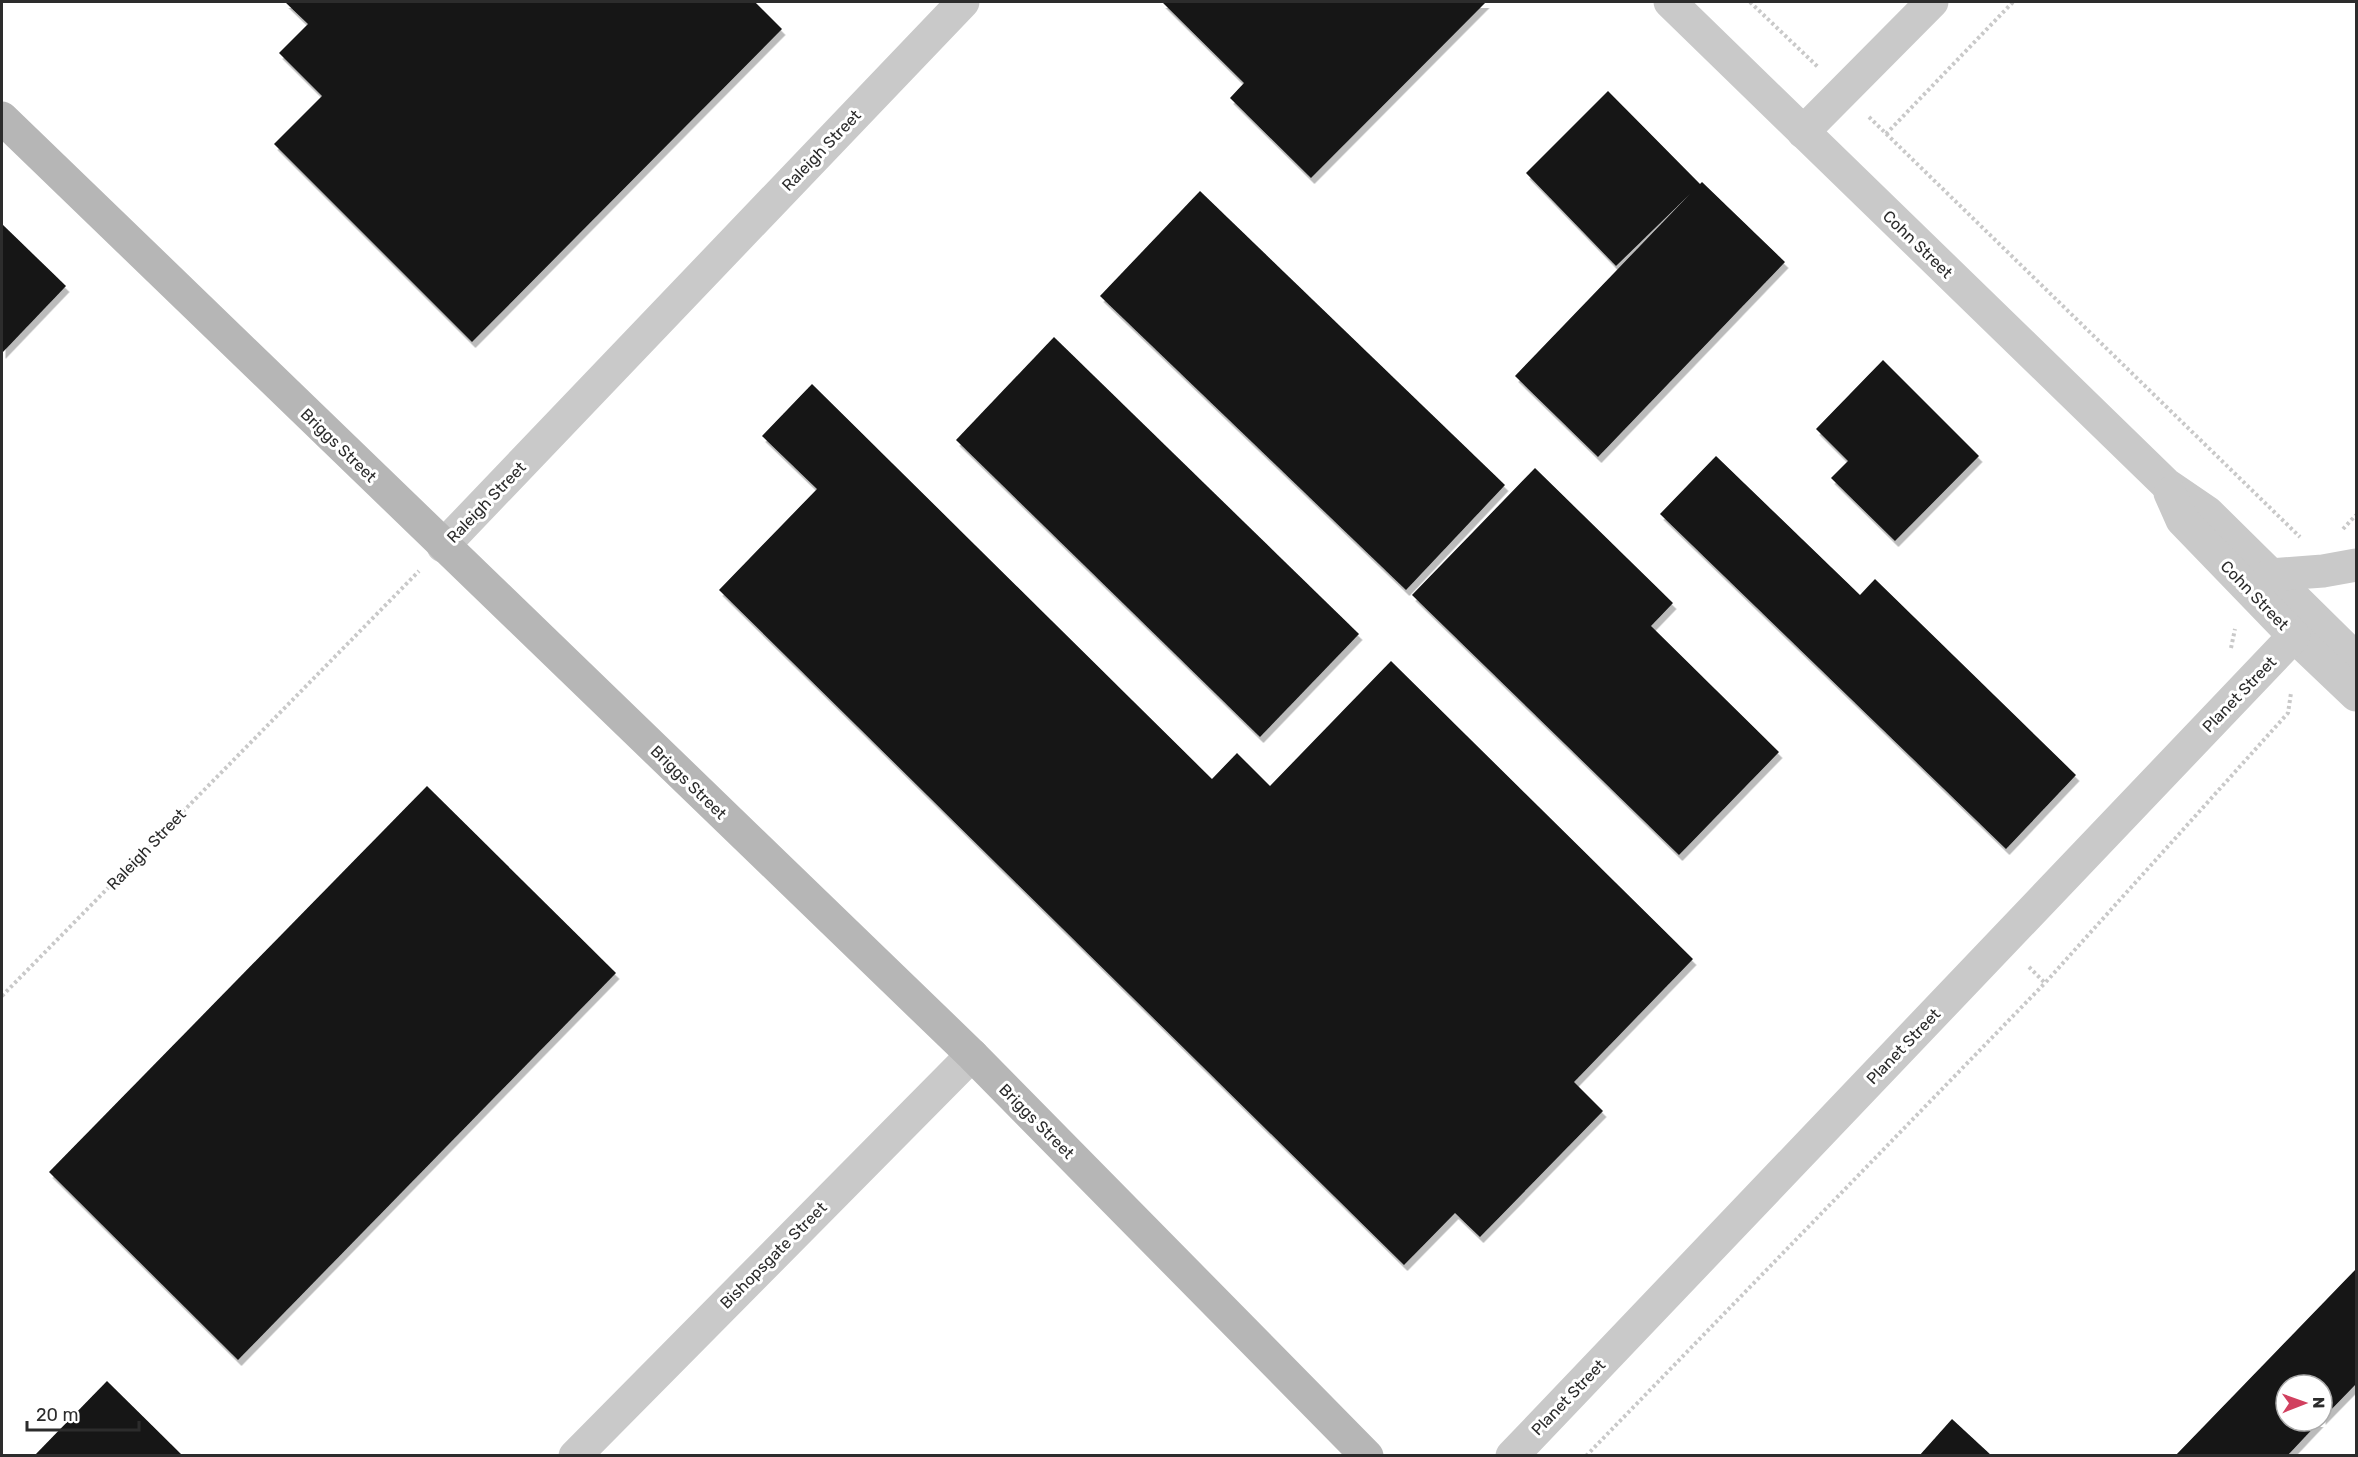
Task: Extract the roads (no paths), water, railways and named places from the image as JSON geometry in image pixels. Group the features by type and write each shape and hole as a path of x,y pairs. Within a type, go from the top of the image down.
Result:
{"street":[{"name":"Raleigh Street","path":"443,546 963,2"},
{"name":"Cohn Street","path":"1670,2 2167,485 2208,513 2356,659"},
{"path":"1803,132 1932,2"},
{"name":"Briggs Street","path":"2,118 972,1055 1367,1455"},
{"name":"Cohn Street","path":"2167,485 2182,520 2294,636 2356,695"},
{"path":"2270,575 2312,573 2356,565"},
{"name":"Planet Street","path":"1512,1455 2294,636"},
{"name":"Bishopsgate Street","path":"574,1455 972,1055"}]}
